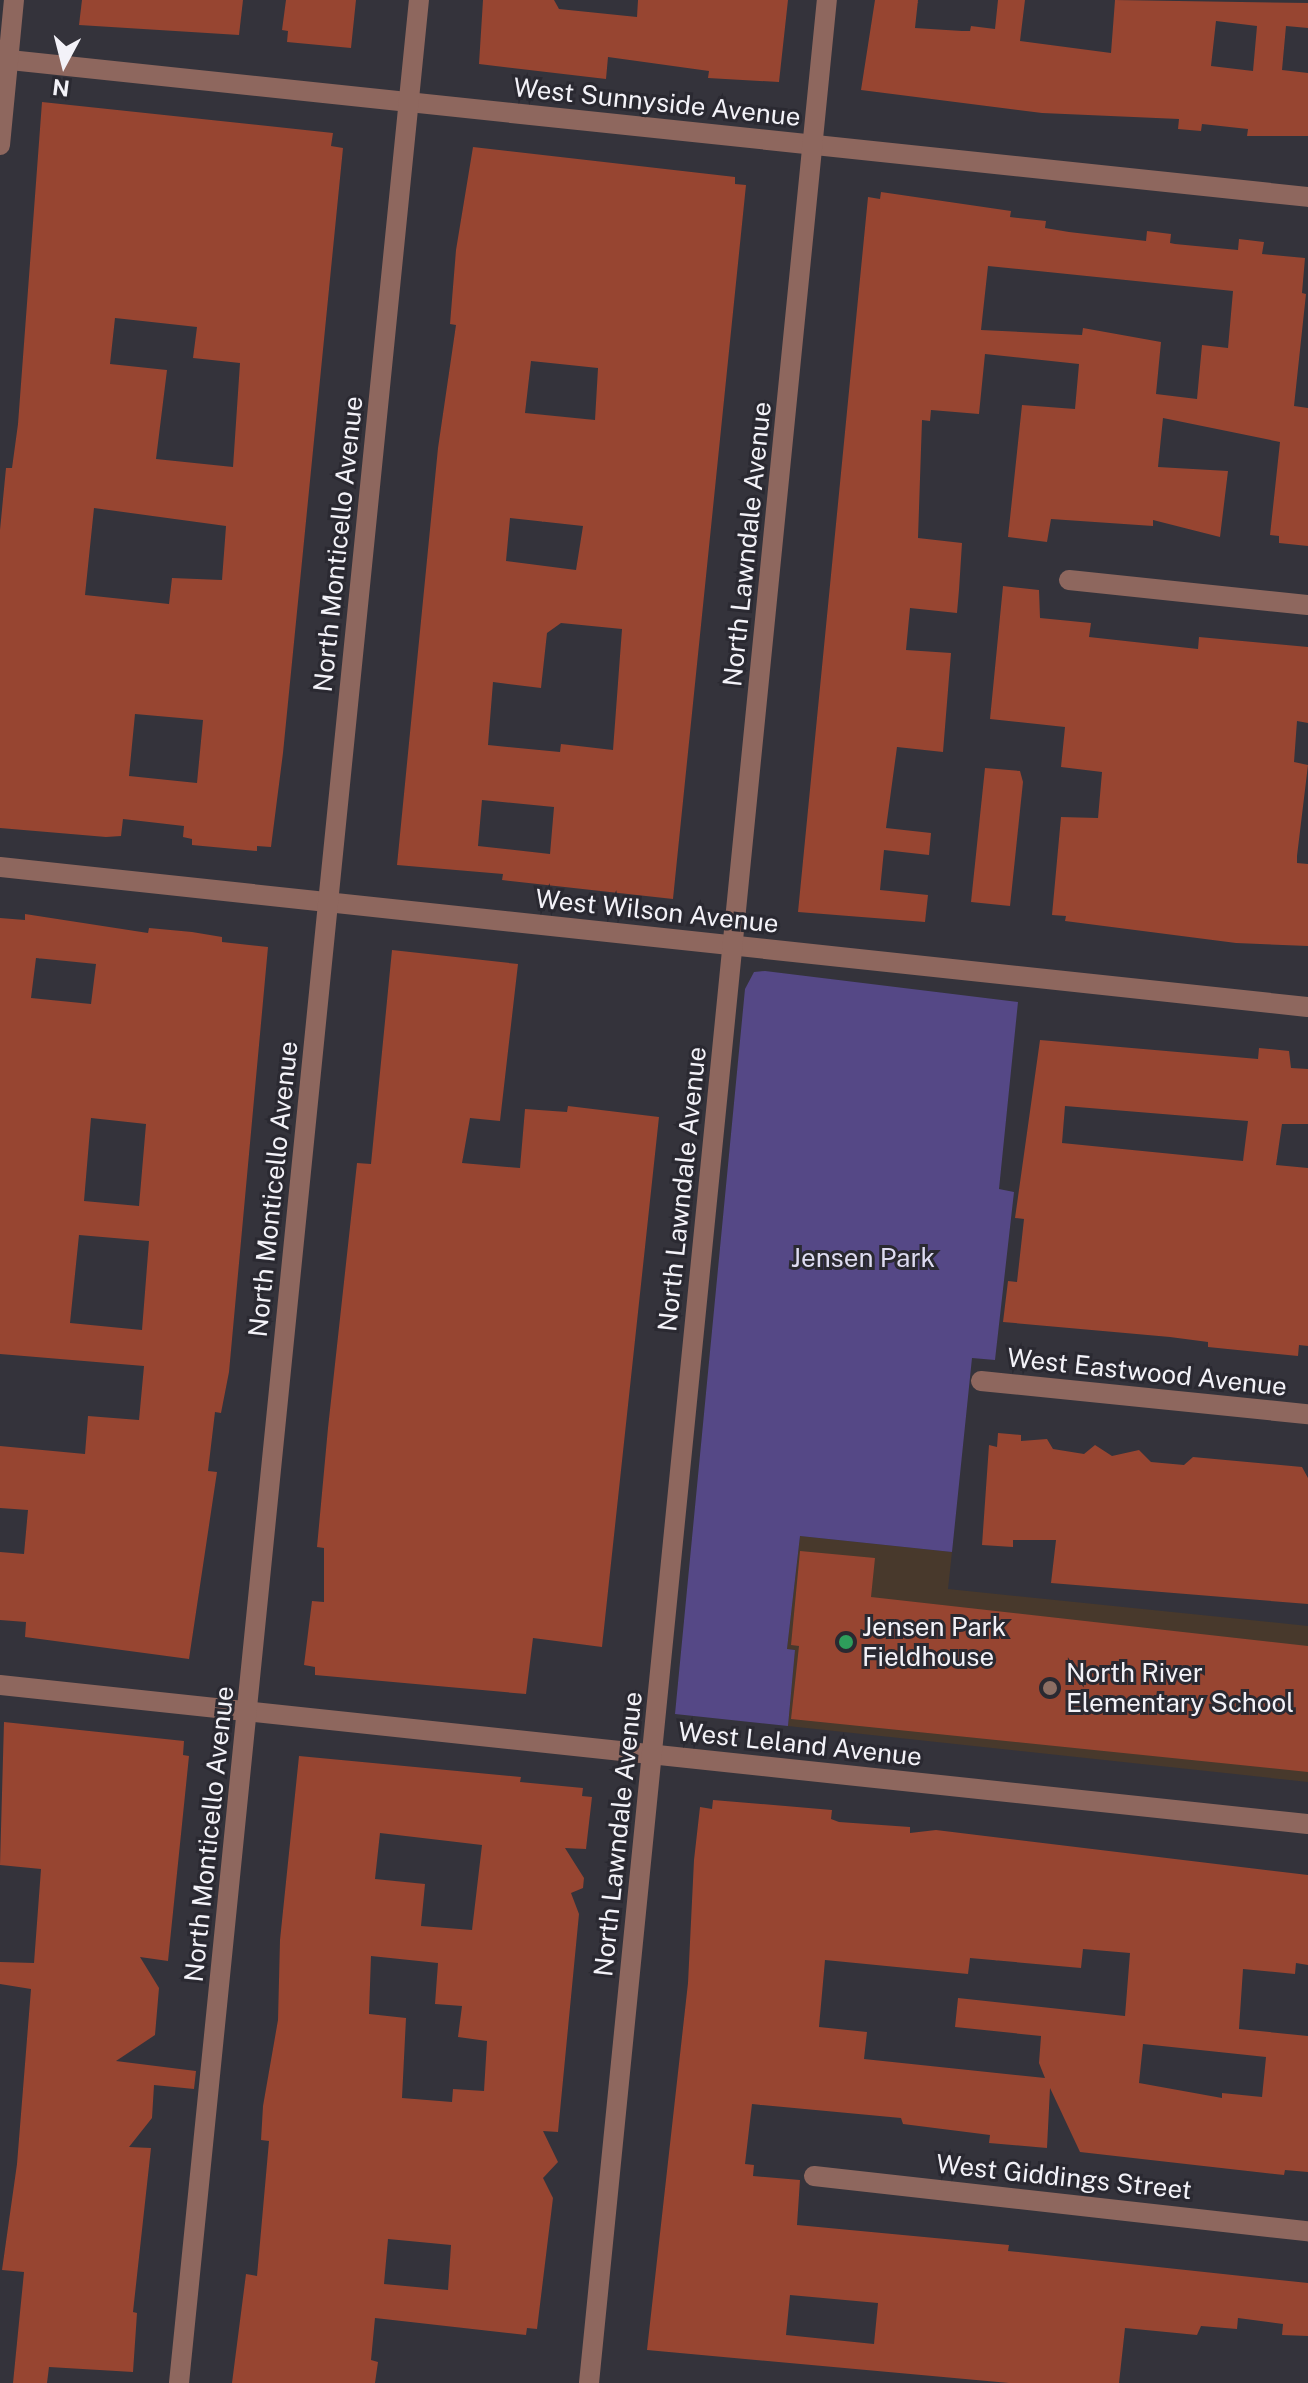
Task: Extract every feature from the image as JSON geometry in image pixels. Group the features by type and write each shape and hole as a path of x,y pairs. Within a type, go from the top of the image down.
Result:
{"street":[{"path":"0,145 4,59 14,0"},
{"name":"North Monticello Avenue","path":"179,2383 419,0"},
{"name":"North Lawndale Avenue","path":"589,2383 827,0"},
{"name":"West Sunnyside Avenue","path":"4,59 1308,197"},
{"path":"1069,580 1308,605"},
{"name":"West Wilson Avenue","path":"0,867 1308,1007"},
{"name":"West Eastwood Avenue","path":"981,1381 1308,1414"},
{"name":"West Leland Avenue","path":"0,1685 1308,1824"},
{"name":"West Giddings Street","path":"814,2176 1308,2231"}],"shaded area":[{"name":"North River Elementary School","path":"800,1536 952,1552 948,1589 1308,1626 1308,1782 788,1726 795,1650 787,1649"}],"green space":[{"name":"Jensen Park","path":"754,972 1018,1002 999,1189 1014,1192 995,1360 972,1358 952,1552 800,1536 787,1649 795,1650 788,1726 675,1714 745,989"}],"building":[{"path":"82,0 243,0 239,35 79,25"},
{"path":"286,0 356,0 351,48 287,42 288,31 282,30"},
{"path":"483,0 554,0 559,9 637,17 638,0 788,0 779,82 708,78 709,71 608,57 606,79 479,64"},
{"path":"875,0 918,0 915,28 970,31 971,26 995,29 998,0 1025,0 1020,41 1111,53 1115,0 1308,3 1308,28 1286,26 1282,70 1308,73 1308,136 1247,136 1248,129 1202,124 1201,131 1178,129 1179,119 1042,113 861,90","holes":["1216,21 1257,26 1253,71 1211,66"]},
{"path":"42,102 333,133 331,146 343,148 271,847 257,846 257,851 192,845 192,839 183,837 184,826 123,819 121,836 0,828 0,530 6,468 12,468","holes":["115,318 197,327 193,358 240,363 233,467 156,459 167,370 110,364","94,508 226,526 222,580 172,578 169,604 85,595","135,714 203,720 197,783 129,776"]},
{"path":"473,147 735,177 735,184 746,185 673,899 502,880 503,874 397,865 438,448 456,325 450,324 456,250","holes":["531,361 598,368 595,420 525,413","510,518 583,526 576,570 506,561","561,623 622,629 613,750 561,744 560,752 488,745 493,682 541,688 547,633","482,800 554,807 550,854 478,846"]},
{"path":"881,192 1011,211 1010,217 1046,221 1045,228 1146,241 1147,231 1171,234 1170,243 1238,250 1239,239 1264,242 1262,254 1305,258 1302,293 1306,294 1294,406 1308,408 1308,546 1279,543 1279,536 1270,535 1280,442 1163,418 1158,467 1228,471 1220,537 1153,520 1153,526 1051,519 1047,542 1008,537 1022,405 1075,409 1079,364 985,354 979,414 931,410 930,421 922,420 918,538 962,543 957,613 910,608 906,650 951,653 943,752 897,747 886,828 931,833 929,855 884,850 880,890 928,895 925,922 798,912 868,197 880,199","holes":["988,266 1233,291 1228,348 1202,345 1197,399 1156,394 1161,342 1083,328 1082,335 981,330"]},
{"path":"1003,586 1039,590 1040,618 1091,623 1089,637 1198,649 1199,637 1308,647 1308,723 1297,721 1294,762 1308,765 1297,863 1308,864 1308,946 1236,943 1065,921 1066,916 1052,915 1061,817 1098,818 1102,772 1061,767 1065,727 990,719"},
{"path":"985,768 1020,771 1023,782 1010,906 971,902"},
{"path":"25,914 148,933 149,928 192,932 222,937 222,942 268,947 229,1372 221,1413 215,1412 208,1471 217,1472 189,1659 25,1637 26,1622 0,1620 0,1552 24,1554 28,1510 0,1508 0,1446 85,1454 88,1416 139,1420 144,1366 0,1354 0,918 25,920","holes":["36,958 96,964 91,1004 31,998","91,1118 146,1124 139,1206 84,1201","79,1235 149,1241 142,1330 70,1323"]},
{"path":"392,950 518,964 500,1121 470,1118 462,1163 520,1168 525,1109 567,1112 568,1106 659,1117 602,1647 533,1638 526,1694 315,1675 315,1667 304,1665 312,1601 324,1602 324,1548 317,1547 328,1428 357,1163 371,1164"},
{"path":"1040,1040 1258,1059 1259,1048 1289,1051 1291,1068 1308,1069 1308,1124 1282,1124 1276,1165 1308,1168 1308,1346 1299,1345 1298,1356 1208,1347 1208,1342 1170,1337 1003,1322 1008,1281 1017,1282 1024,1219 1015,1218","holes":["1065,1106 1248,1121 1243,1161 1062,1143"]},
{"path":"998,1433 1021,1435 1021,1441 1047,1439 1053,1449 1084,1454 1095,1445 1112,1456 1139,1450 1151,1462 1184,1465 1193,1457 1302,1467 1308,1478 1308,1604 1051,1583 1056,1540 1013,1540 1013,1547 982,1545 989,1445 997,1447"},
{"name":"North River Elementary School","path":"800,1551 875,1558 871,1597 1308,1646 1308,1772 791,1719 799,1646 791,1645"},
{"path":"4,1722 184,1741 183,1755 189,1756 168,1961 140,1957 159,1988 155,2035 116,2061 196,2071 194,2089 154,2085 152,2118 129,2147 151,2148 133,2312 137,2313 133,2372 49,2367 47,2383 13,2383 24,2272 2,2270 17,2164 31,1989 0,1984 0,1962 34,1963 41,1869 0,1865"},
{"path":"299,1756 521,1777 520,1782 583,1788 582,1796 592,1797 586,1849 565,1848 584,1878 583,1888 571,1893 579,1914 558,2132 543,2131 558,2162 543,2178 553,2198 537,2329 527,2328 526,2335 375,2318 371,2360 378,2362 375,2383 232,2383 246,2274 257,2276 269,2141 261,2140 263,2106 278,2020 280,1940","holes":["380,1833 482,1845 472,1930 421,1926 425,1884 375,1879","371,1956 438,1963 435,2004 462,2006 458,2037 487,2041 484,2091 453,2089 452,2102 402,2098 406,2018 369,2014","388,2239 451,2245 448,2290 384,2284"]},
{"path":"713,1800 832,1810 831,1819 839,1822 910,1827 910,1833 936,1830 1308,1875 1308,1965 1296,1963 1295,1974 1243,1969 1239,2029 1308,2036 1308,2172 1285,2170 1284,2175 1080,2152 1050,2088 1047,2148 989,2143 990,2135 903,2124 901,2118 752,2104 745,2164 754,2165 753,2176 800,2180 797,2225 1009,2245 1008,2251 1308,2283 1308,2336 1282,2335 1283,2324 1238,2318 1237,2329 1201,2326 1197,2335 1125,2328 1119,2383 1009,2383 647,2350 688,1983 700,1807 712,1809","holes":["1083,1949 1130,1953 1125,2016 958,1998 955,2027 1041,2036 1039,2063 1045,2078 864,2059 867,2032 819,2027 825,1960 968,1974 970,1958 1081,1968","1143,2044 1266,2057 1262,2097 1222,2093 1222,2098 1139,2083","790,2295 878,2303 874,2344 786,2335"]}],"place":[{"name":"Jensen Park Fieldhouse","path":"846,1642"},
{"name":"North River Elementary School","path":"1050,1688"}]}
